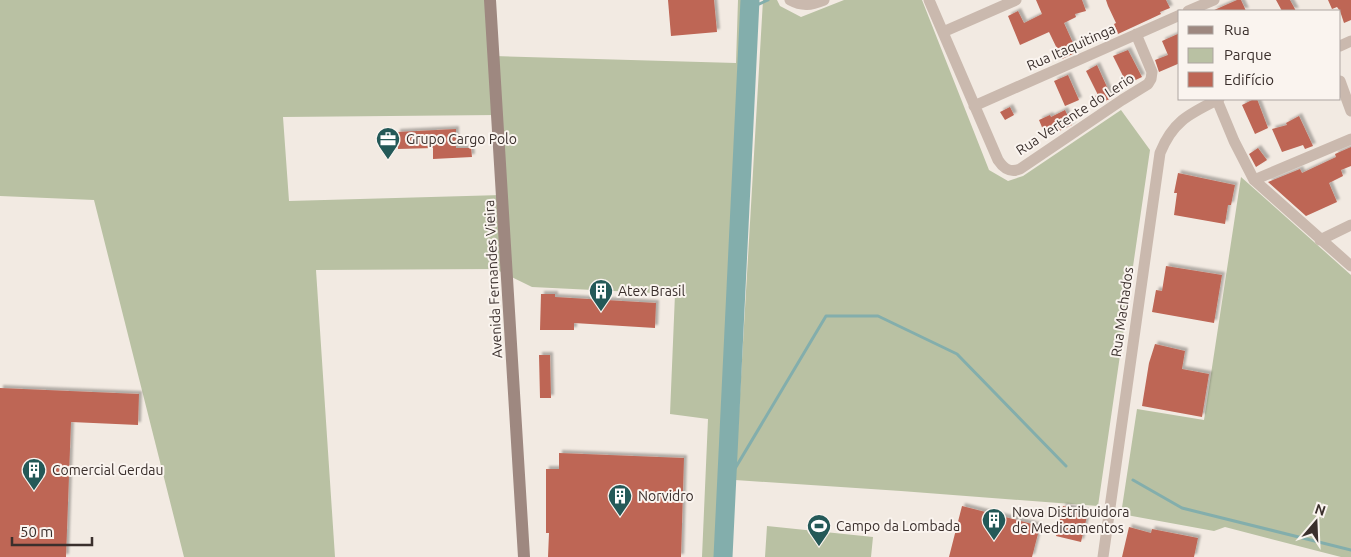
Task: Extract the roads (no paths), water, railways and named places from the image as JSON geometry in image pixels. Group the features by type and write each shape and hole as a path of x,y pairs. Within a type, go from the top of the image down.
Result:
{"main road":[{"name":"Avenida Fernandes Vieira","path":"490,0 524,557"}],"street":[{"path":"791,1 801,5 809,5 824,0"},
{"path":"929,0 974,106"},
{"path":"943,32 1016,0"},
{"path":"1192,8 1214,0"},
{"name":"Rua Itaquitinga","path":"974,106 1178,16"},
{"name":"Rua Vertente do Lerio","path":"974,106 998,160 1003,167 1010,170 1020,169 1148,84 1152,72 1136,34"},
{"path":"1341,84 1351,111"},
{"name":"Rua Machados","path":"1103,557 1160,153 1166,139 1180,122 1196,110 1216,100"},
{"path":"1218,100 1238,149 1254,180 1351,266"},
{"path":"1254,180 1351,139"},
{"path":"1320,240 1351,225"}],"waterway":[{"path":"723,557 750,0"},
{"path":"750,8 768,0"},
{"path":"727,482 826,316 878,316 957,354 1066,466"},
{"path":"1133,480 1182,508 1351,550"}],"place":[{"name":"Grupo Cargo Polo","path":"388,160"},
{"name":"Atex Brasil","path":"601,312"},
{"name":"Comercial Gerdau","path":"34,491"},
{"name":"Norvidro","path":"620,517"},
{"name":"Nova Distribuidora de Medicamentos","path":"994,541"},
{"name":"Campo da Lombada","path":"819,547"}]}
